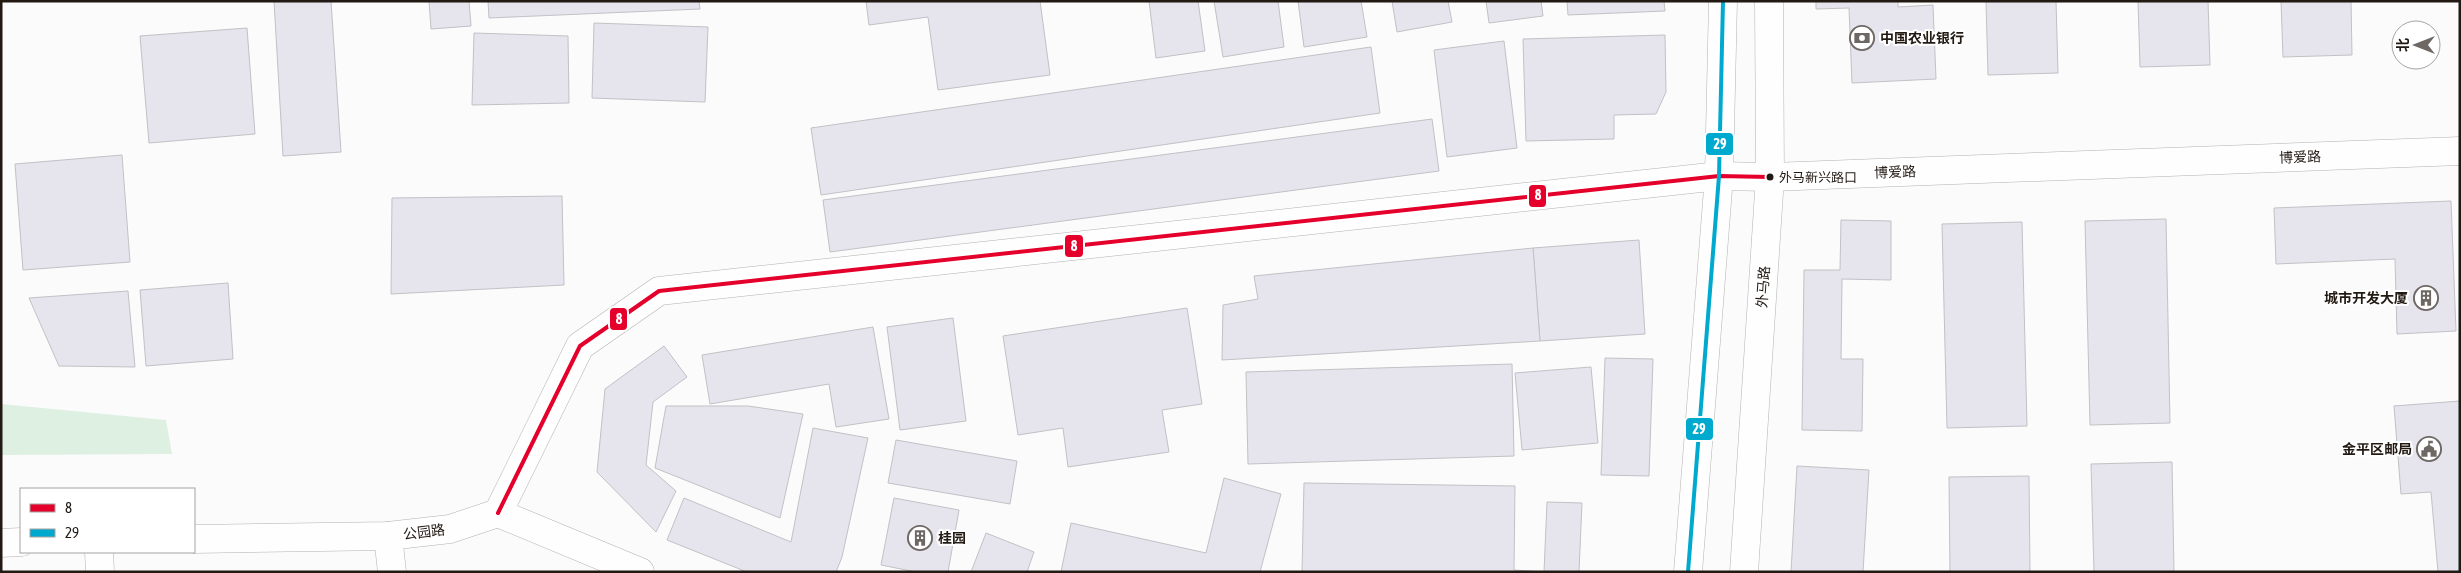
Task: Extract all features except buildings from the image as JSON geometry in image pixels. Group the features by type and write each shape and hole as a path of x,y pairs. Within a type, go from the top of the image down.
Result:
{"street":[{"path":"1688,572 1719,176 1723,1"},
{"name":"外马路","path":"1744,572 1770,177 1769,1"},
{"name":"博爱路","path":"498,513 580,346 659,291 1719,176 1770,177 2460,150"},
{"path":"498,513 640,572"},
{"name":"公园路","path":"195,539 388,536 450,529 498,513"},
{"path":"388,536 392,572"},
{"path":"1,543 20,542"},
{"path":"99,553 100,572"}],"green space":[{"path":"1,404 166,420 172,454 1,455"}],"transit line":[{"name":"29","path":"1688,572 1719,176 1723,1"},
{"name":"8","path":"498,513 580,346 659,291 1719,176 1770,177"}],"place":[{"name":"中国农业银行","path":"1862,38"},
{"name":"外马新兴路口","path":"1770,177"},
{"name":"城市开发大厦","path":"2426,298"},
{"name":"金平区邮局","path":"2429,449"},
{"name":"桂园","path":"920,538"}]}
